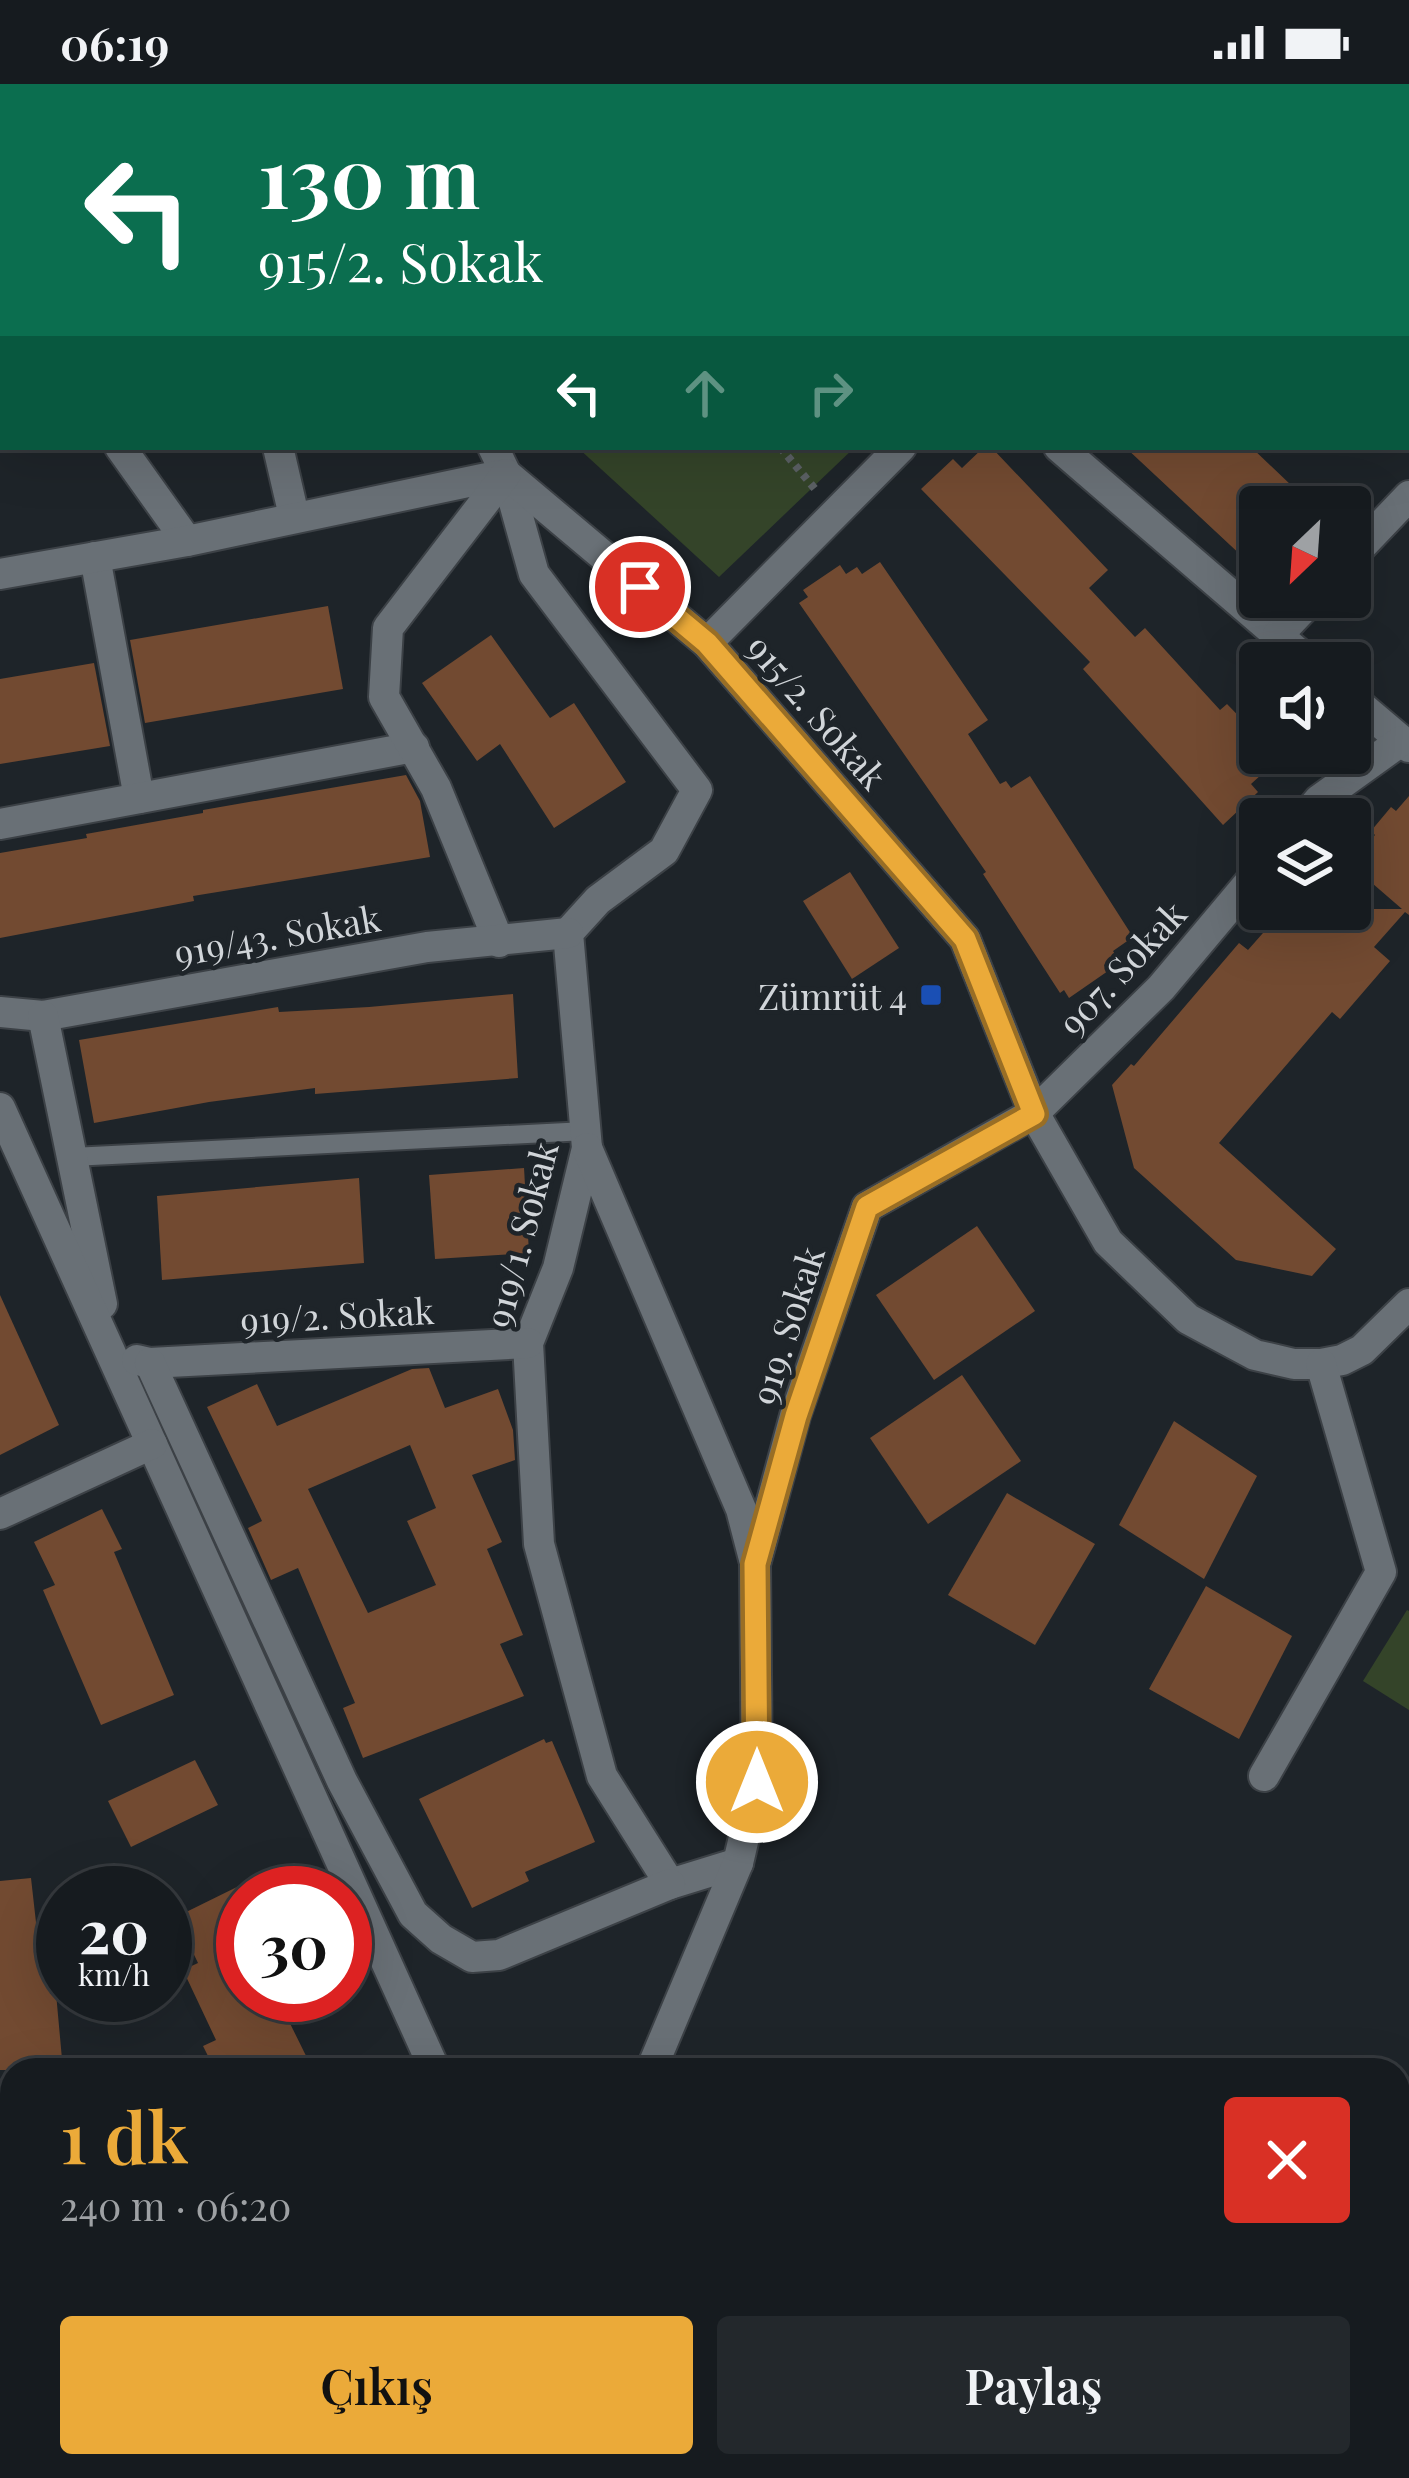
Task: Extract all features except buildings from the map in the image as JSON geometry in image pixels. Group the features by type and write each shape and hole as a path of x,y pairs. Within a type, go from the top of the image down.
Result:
{"street":[{"path":"122,450 187,541"},
{"path":"279,450 294,516"},
{"path":"707,643 898,450"},
{"path":"1062,450 1285,642"},
{"path":"0,574 187,541 500,460"},
{"path":"499,942 436,788 384,698 388,628 500,460"},
{"path":"500,460 533,574 698,790 664,851 598,900 568,933"},
{"name":"915/2. Sokak","path":"500,460 707,643 965,939 1034,1114 1108,1242 1188,1319 1256,1355 1294,1364 1321,1364 1362,1350 1409,1304"},
{"path":"1371,537 1409,496"},
{"path":"95,557 139,798"},
{"path":"1277,635 1294,618"},
{"path":"1322,798 1405,744 1371,715"},
{"path":"0,824 414,747"},
{"name":"907. Sokak","path":"1034,1114 1161,988 1239,895"},
{"name":"919/43. Sokak","path":"0,1012 43,1016 427,947 568,933"},
{"name":"919/1. Sokak","path":"568,933 587,1139 558,1268 528,1343 539,1544 602,1776 670,1884"},
{"path":"43,1016 112,1356"},
{"path":"1,1103 430,2058"},
{"name":"919. Sokak","path":"656,2058 738,1863 757,1782 755,1564 796,1416 867,1207 1034,1114"},
{"path":"587,1139 741,1509 755,1564"},
{"name":"919/2. Sokak","path":"150,1363 528,1343"},
{"path":"112,1356 150,1363 342,1781 413,1914 441,1939 472,1957 499,1954 670,1884 738,1863"},
{"path":"1264,1776 1382,1572 1321,1364"},
{"path":"0,1514 152,1444"}],"lane":[{"path":"72,1157 587,1139"}],"path":[{"path":"782,450 835,514"}],"green space":[{"path":"580,450 852,450 719,577"},
{"path":"1409,1611 1409,1710 1363,1681"}],"place":[{"name":"Zümrüt 4","path":"931,995"}],"route":[{"path":"640,587 707,643 965,939 1034,1114 867,1207 796,1416 755,1564 757,1782"}]}
